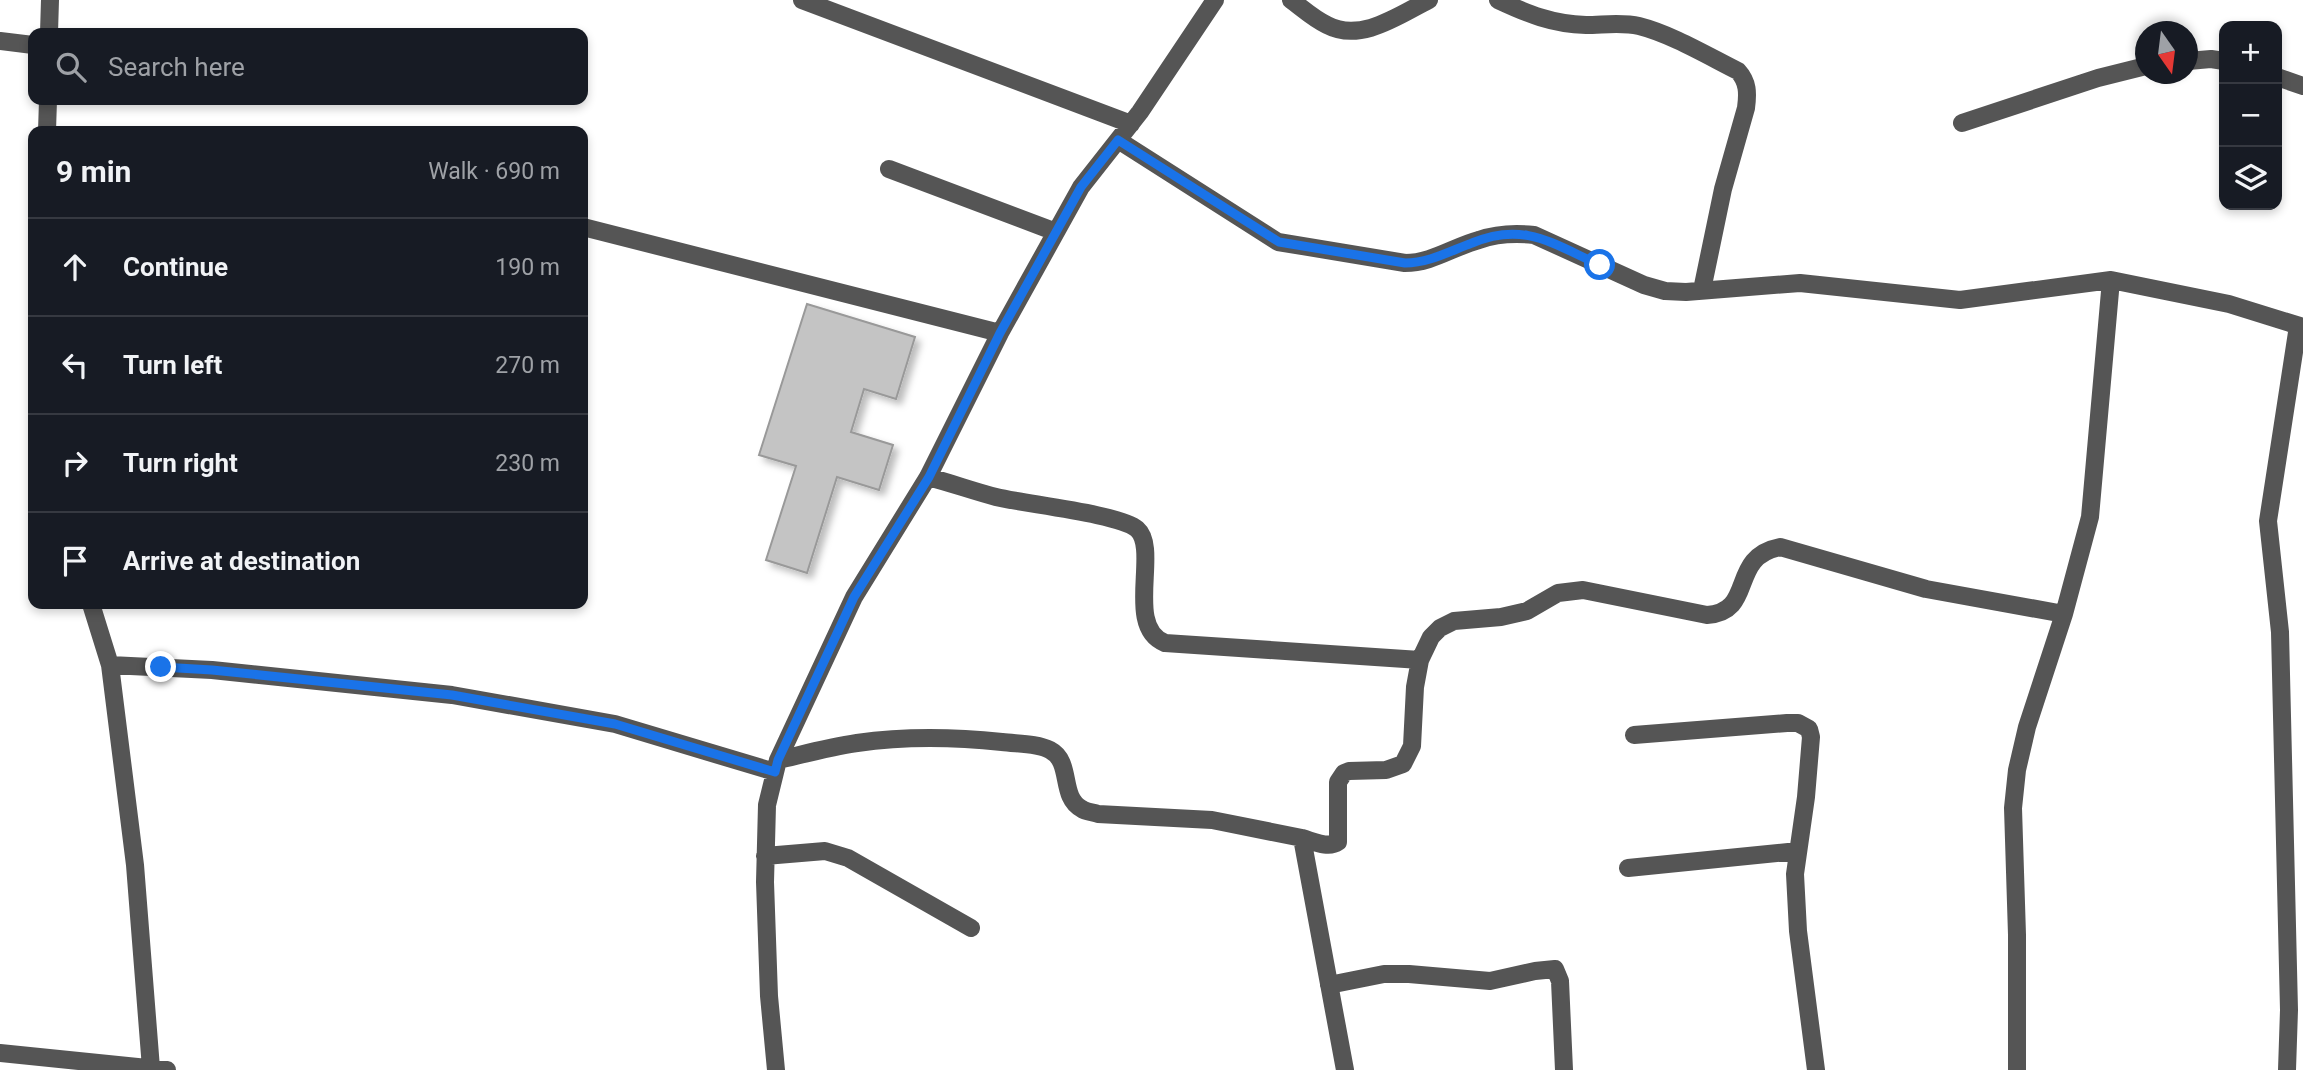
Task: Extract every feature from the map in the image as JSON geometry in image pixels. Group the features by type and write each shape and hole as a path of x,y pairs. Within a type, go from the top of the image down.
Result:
{"street":[{"path":"49,28 50,0"},
{"path":"802,0 1131,124"},
{"path":"776,1070 769,996 765,856 767,805 776,766 854,597 929,477 1000,333 1081,187 1131,124 1215,0"},
{"path":"1291,0 1326,25 1351,30 1372,29 1429,0"},
{"path":"1498,0 1547,21 1639,26 1684,44 1738,71 1744,77 1746,108 1723,188 1702,290"},
{"path":"0,41 28,44"},
{"path":"2198,60 2219,60"},
{"path":"1962,122 2135,69"},
{"path":"2282,79 2303,86"},
{"path":"47,126 48,105"},
{"path":"1118,140 1279,242 1405,263 1418,263 1479,240 1521,233 1534,235 1644,285 1665,291 1800,283 1960,300 2111,280 2229,304 2301,326 2268,521 2280,632 2289,1010 2287,1070"},
{"path":"889,169 1056,232"},
{"path":"588,228 1000,333"},
{"path":"2014,1069 2017,935 2013,808 2017,770 2027,727 2064,614 2090,517 2111,280"},
{"path":"929,477 996,497 1111,519 1135,527 1143,541 1143,604 1146,617 1154,635 1165,643 1420,660"},
{"path":"110,665 212,670 452,695 615,724 776,766 856,743 922,738 971,739 1035,746 1051,750 1060,759 1072,800 1082,809 1098,814 1212,820 1334,845 1338,842 1338,782 1344,773 1403,764 1412,746 1415,687 1420,660 1431,637 1440,628 1454,621 1501,617 1527,611 1558,593 1583,590 1707,615 1719,614 1734,603 1754,559 1765,551 1780,547 1926,589 2064,614"},
{"path":"0,1053 163,1069 110,665 93,609"},
{"path":"1634,735 1787,723 1809,729 1811,737 1796,874 1798,932 1816,1070"},
{"path":"1302,838 1345,1070"},
{"path":"765,856 825,851 848,858 971,928"},
{"path":"1629,868 1798,851"},
{"path":"1329,985 1384,974 1421,974 1490,981 1555,969 1560,981 1564,1070"}],"building":[{"path":"807,304 915,337 896,399 864,389 851,432 893,445 879,490 837,477 807,573 766,560 796,466 759,455"}],"route":[{"path":"161,667 452,695 615,724 775,772 778,760 854,597 929,477 1000,333 1081,187 1118,140 1279,242 1418,263 1479,240 1521,233 1534,235 1600,265"}]}
